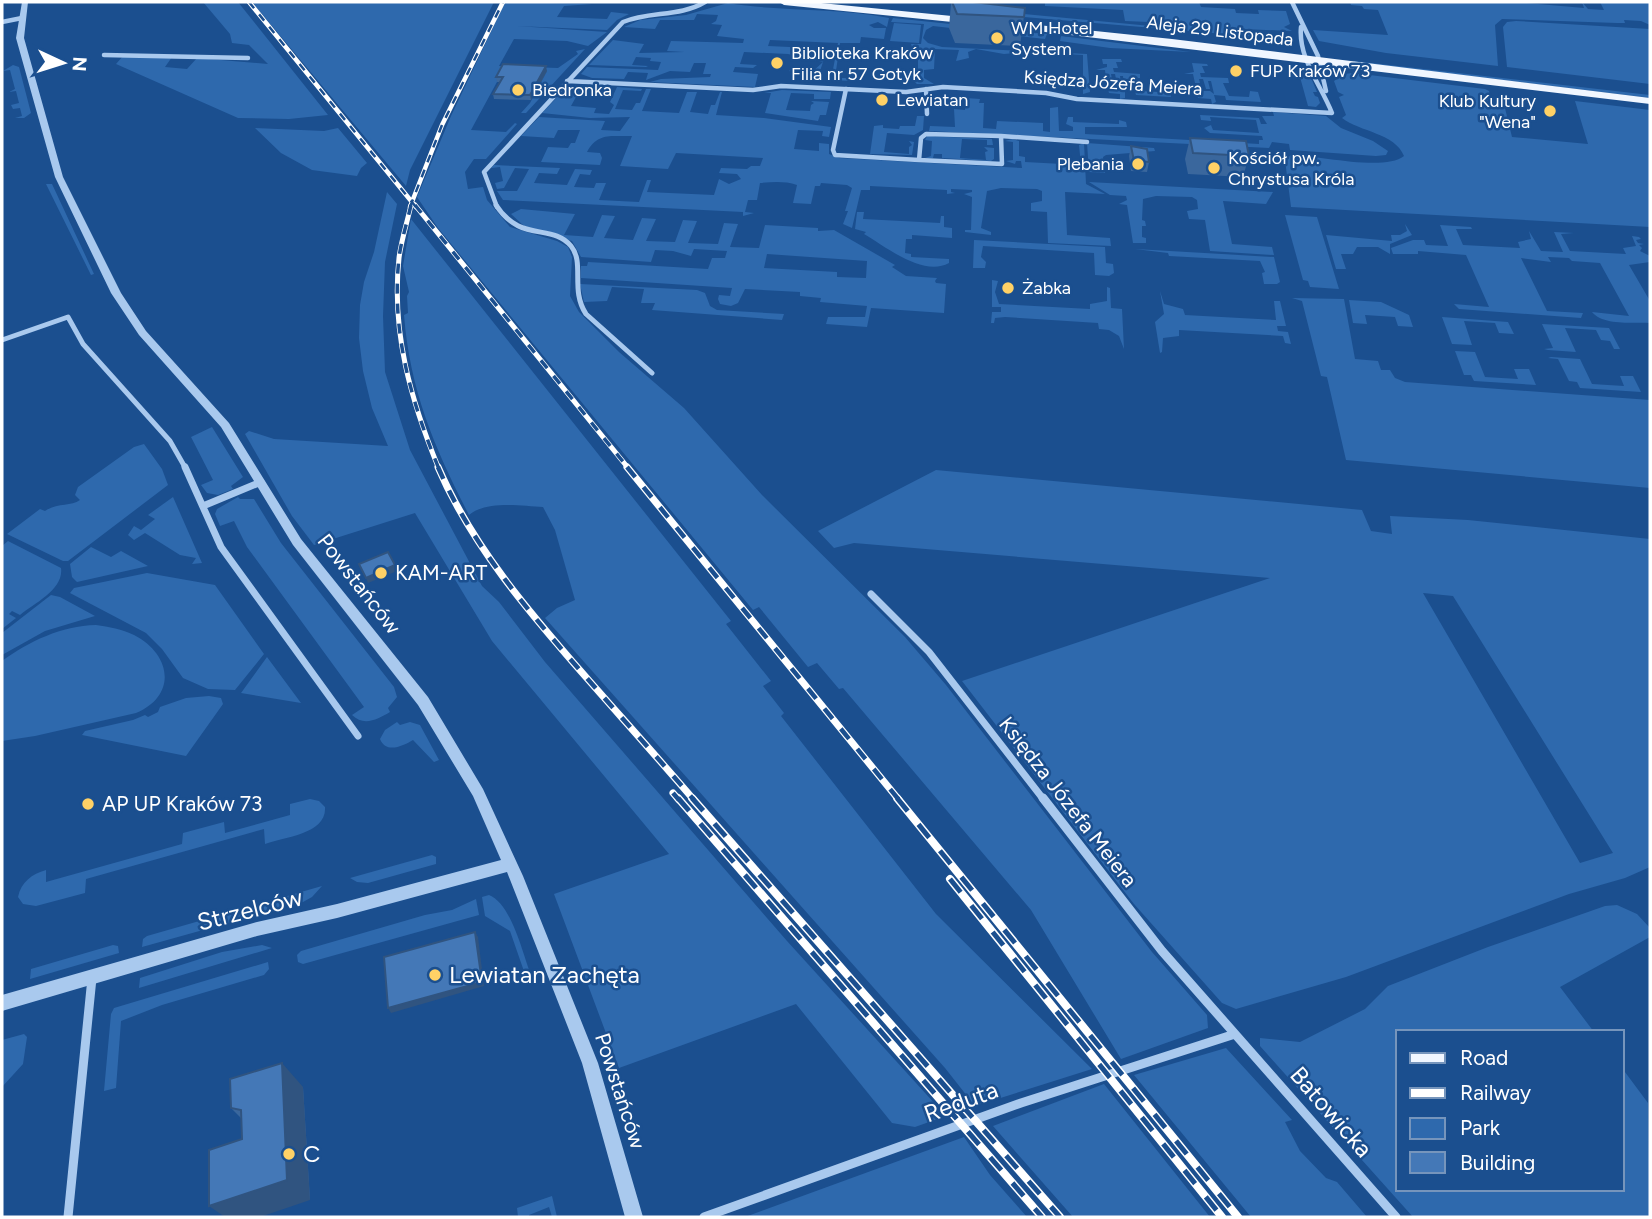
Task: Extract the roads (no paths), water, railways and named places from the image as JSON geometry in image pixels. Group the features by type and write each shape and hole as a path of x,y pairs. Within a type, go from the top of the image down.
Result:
{"main road":[{"path":"784,2 978,19 839,2"},
{"name":"Aleja 29 Listopada","path":"991,21 1304,54 1650,101"},
{"name":"Aleja 29 Listopada","path":"1319,56 1650,92"}],"street":[{"name":"Powstańców","path":"25,2 22,48 59,177 89,240 142,333 219,417 296,542 423,701 478,793 510,863 597,1084 634,1217"},
{"path":"669,12 693,2"},
{"path":"652,373 579,305 575,294 577,262 573,249 556,237 513,225 490,196 484,178 485,169 623,22 641,15 691,9 705,2"},
{"path":"1292,2 1301,27 1319,56 1326,94"},
{"path":"2,22 22,18"},
{"path":"1301,27 1304,54 1326,94"},
{"path":"104,55 248,58"},
{"name":"Księdza Józefa Meiera","path":"567,81 753,90 781,86 906,92 951,87 1046,93 1077,99 1332,113 1326,94"},
{"path":"845,89 834,154 1002,164 1001,136"},
{"path":"926,89 927,114"},
{"path":"919,160 921,138 928,133 1087,142"},
{"path":"2,340 68,317 82,344 170,441 183,462 227,556 358,736"},
{"path":"203,506 261,482"},
{"name":"Księdza Józefa Meiera","path":"871,594 929,652 1162,951 1235,1034"},
{"name":"Strzelców","path":"2,1003 257,929 312,917 510,863"},
{"path":"68,1217 92,977"},
{"name":"Reduta","path":"704,1217 1004,1109 1235,1034"},
{"name":"Batowicka","path":"1235,1034 1396,1217"}],"railway":[{"path":"249,2 412,202"},
{"path":"412,202 442,125 503,2"},
{"path":"410,207 412,202"},
{"path":"412,202 416,207"},
{"path":"411,205 399,258 398,313 405,366 439,469"},
{"path":"415,205 629,469"},
{"path":"438,467 467,524 503,577 564,652 694,800"},
{"path":"627,467 899,800"},
{"path":"673,793 679,800"},
{"path":"678,798 1042,1217"},
{"path":"692,798 1060,1217"},
{"path":"897,798 1238,1217"},
{"path":"950,879 1222,1217"}],"place":[{"name":"WM Hotel System","path":"997,38"},
{"name":"Biblioteka Kraków Filia nr 57 Gotyk","path":"777,63"},
{"name":"FUP Kraków 73","path":"1236,71"},
{"name":"Biedronka","path":"518,90"},
{"name":"Lewiatan","path":"882,100"},
{"name":"Klub Kultury \"Wena\"","path":"1550,111"},
{"name":"Plebania","path":"1138,164"},
{"name":"Kościół pw. Chrystusa Króla","path":"1214,168"},
{"name":"Żabka","path":"1008,288"},
{"name":"KAM-ART","path":"381,573"},
{"name":"AP UP Kraków 73","path":"88,804"},
{"name":"Lewiatan Zachęta","path":"435,975"},
{"name":"C","path":"289,1154"}]}
